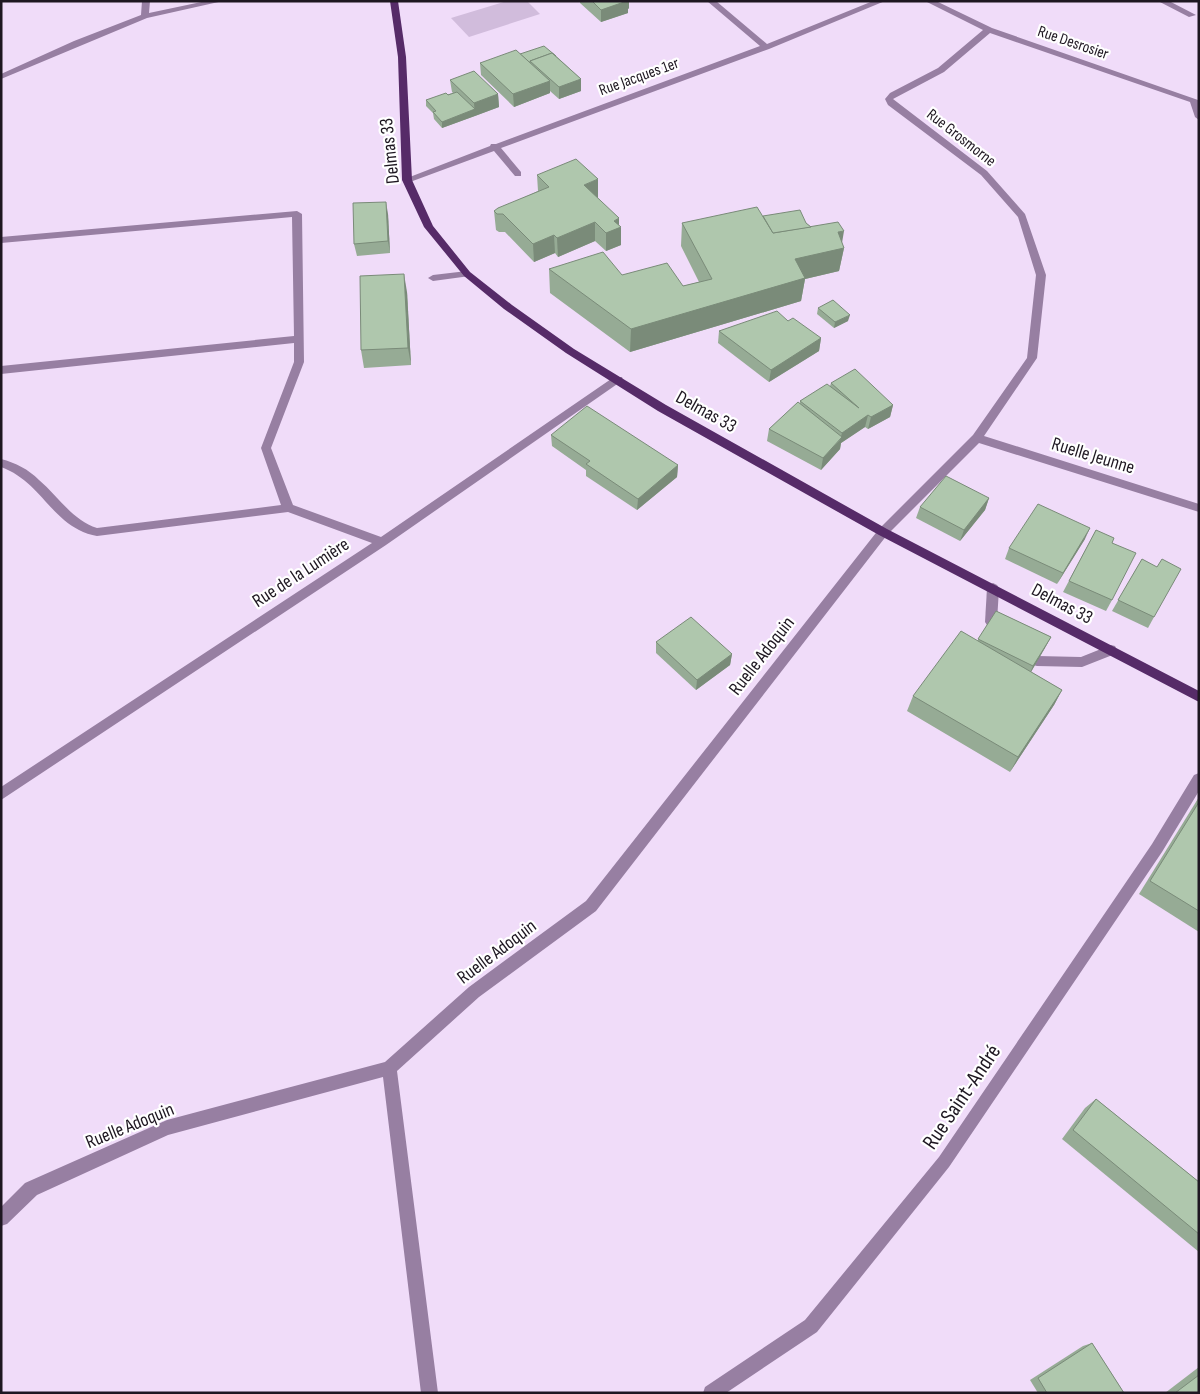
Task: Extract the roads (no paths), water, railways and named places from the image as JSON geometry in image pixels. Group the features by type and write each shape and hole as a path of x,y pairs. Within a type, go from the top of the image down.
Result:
{"main road":[{"name":"Delmas 33","path":"394,1 402,58 407,180 429,226 467,274 508,307 570,351 662,408 883,532 1199,697"}],"street":[{"path":"144,16 146,1"},
{"path":"1,77 144,16 219,1"},
{"path":"711,1 766,46"},
{"name":"Rue Jacques 1er","path":"407,180 881,1"},
{"name":"Rue Desrosier","path":"929,1 989,30 1196,100 1199,117"},
{"path":"1162,1 1192,15"},
{"name":"Rue Grosmorne","path":"883,532 977,438 1032,358 1041,275 1022,216 984,173 891,103 890,99 893,95 941,70 989,30"},
{"path":"494,146 518,174"},
{"path":"1,240 297,214 299,362 266,448 288,508"},
{"path":"433,278 467,274"},
{"path":"1,370 298,339"},
{"name":"Rue de la Lumière","path":"1,794 382,542 618,380"},
{"name":"Ruelle Jeunne","path":"977,438 1199,508"},
{"path":"1,463 16,467 26,474 80,526 97,532 288,508 382,542"},
{"name":"Ruelle Adoquin","path":"1,1218 31,1189 167,1128 389,1068 474,992 591,906 883,532"},
{"path":"991,622 993,588"},
{"path":"1037,661 1082,662 1111,650"},
{"name":"Rue Saint-André","path":"711,1393 811,1326 944,1162 1157,848 1199,779"},
{"path":"389,1068 430,1393"}]}
